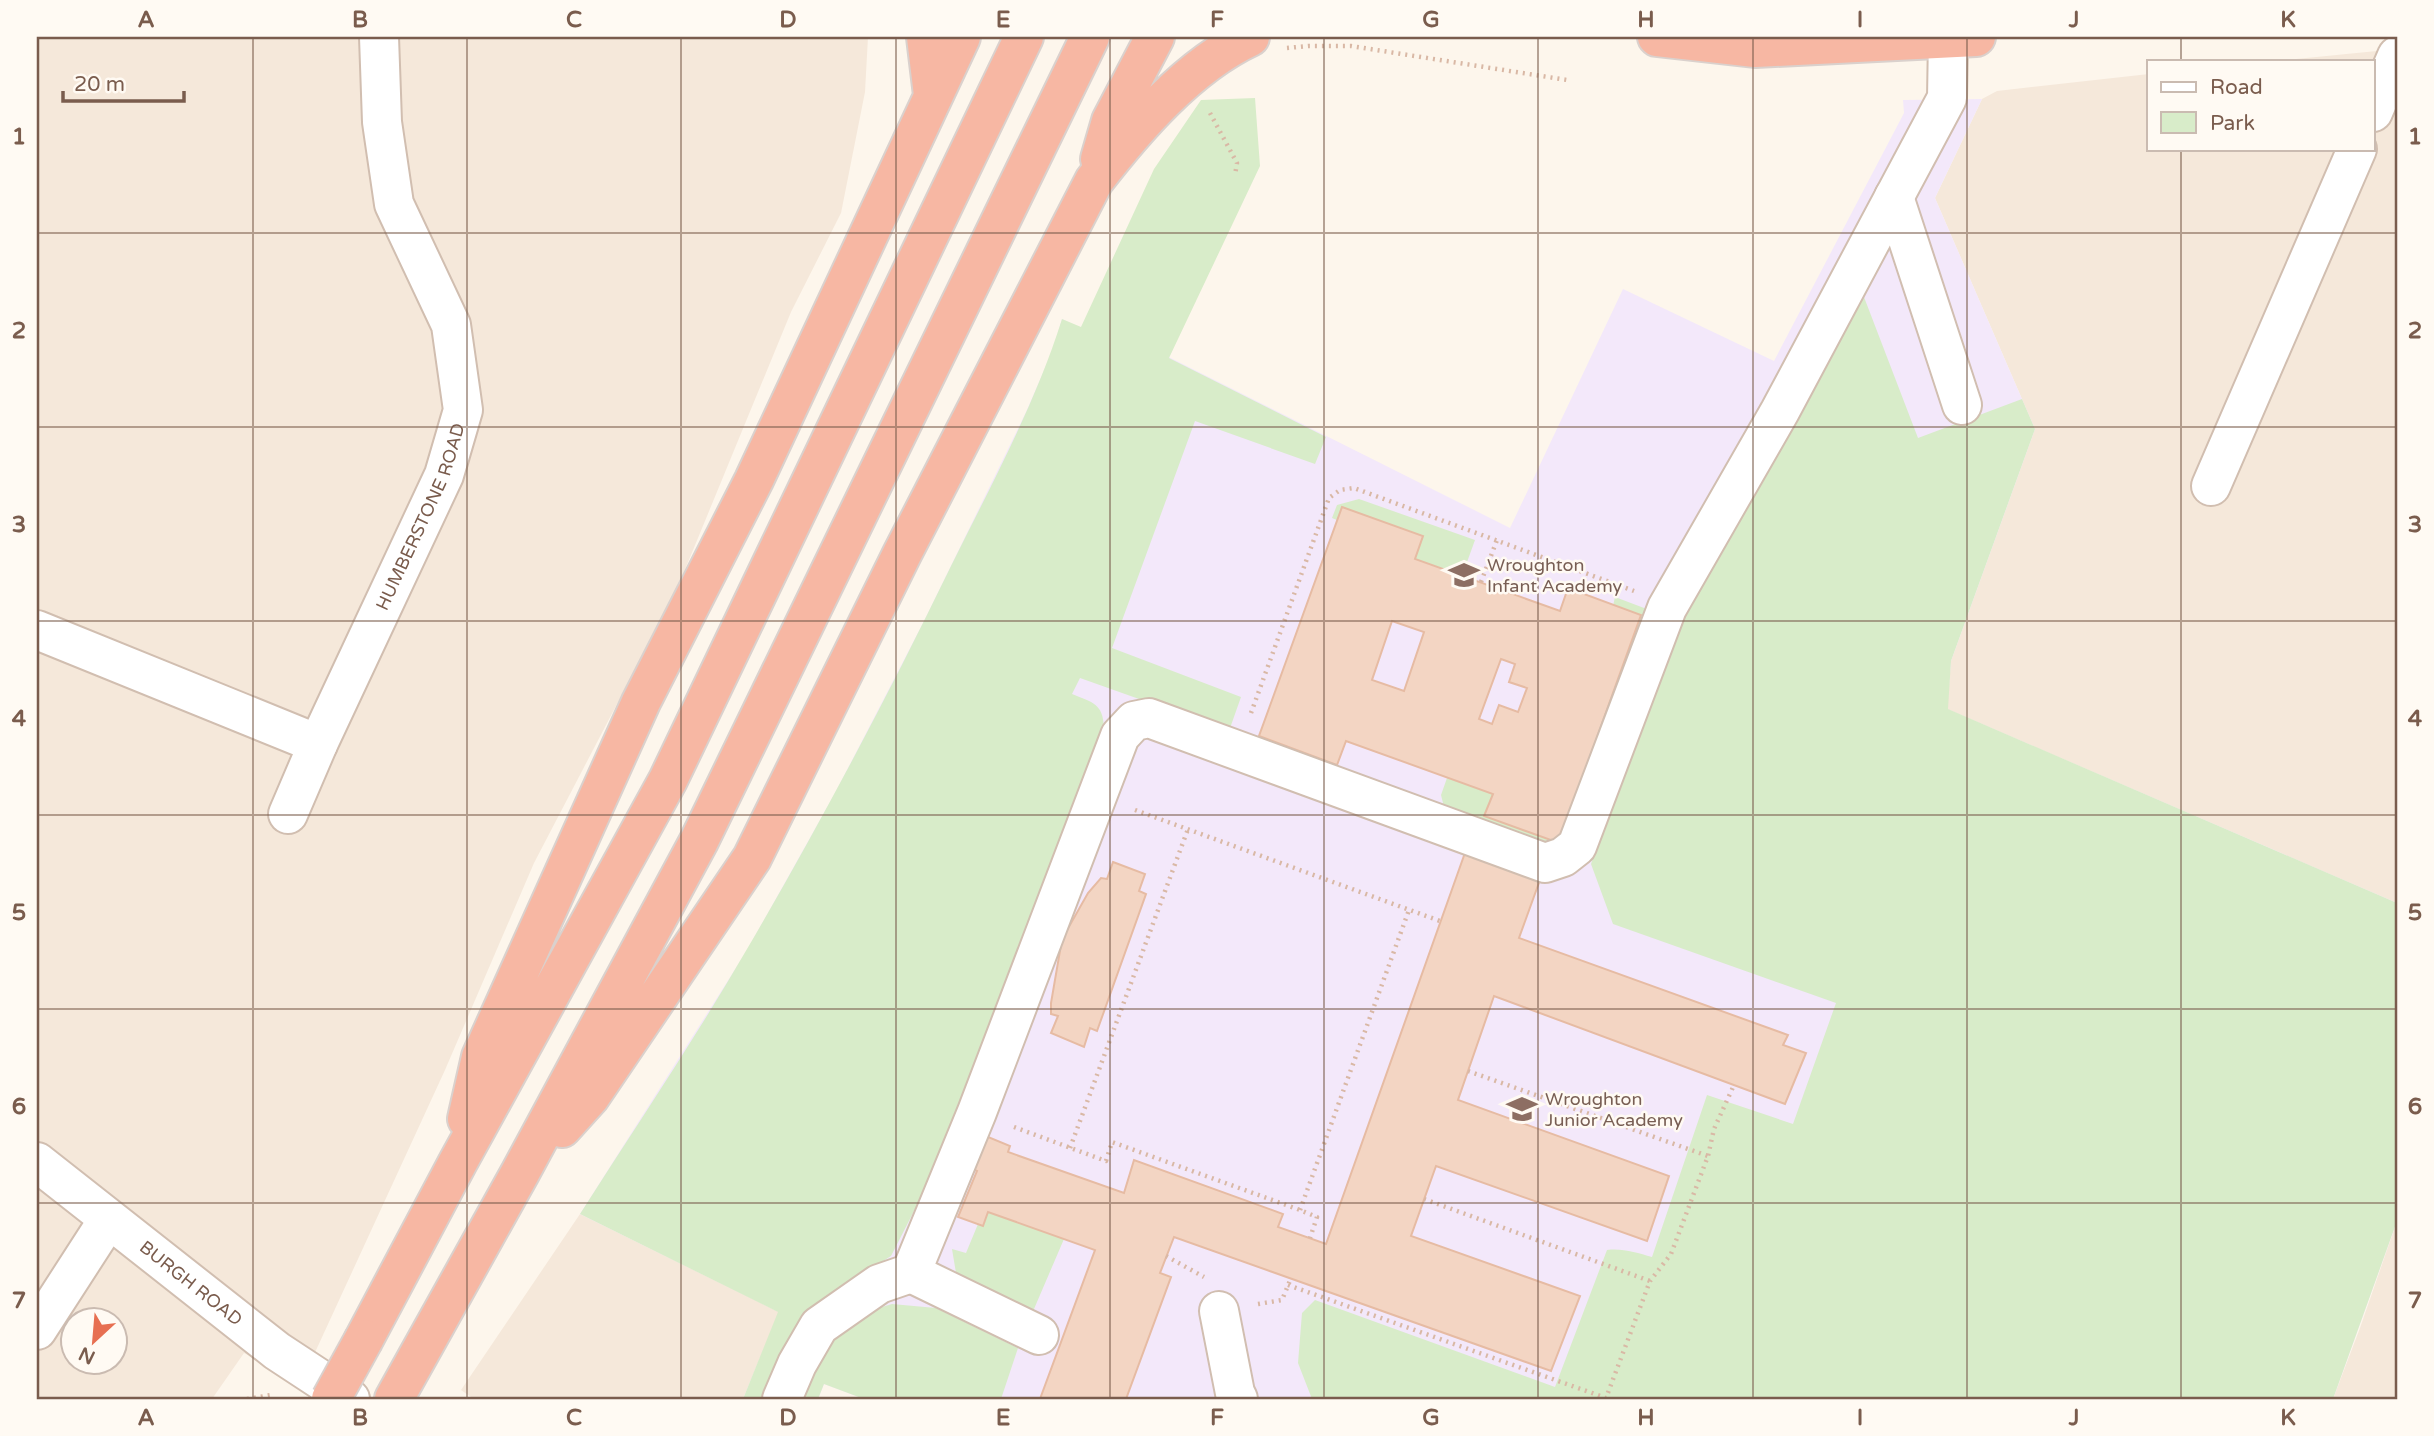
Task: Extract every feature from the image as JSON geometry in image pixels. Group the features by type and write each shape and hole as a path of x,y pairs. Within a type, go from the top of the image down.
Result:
{"highway":[{"path":"926,37 933,95"},
{"path":"458,1163 481,1057 641,702 754,480 961,37"},
{"path":"1094,181 1111,121 1155,37"},
{"path":"1657,37 1755,42 1962,37"},
{"path":"331,1399 668,780 1023,39"},
{"path":"520,1173 590,1097 752,858 902,554 1094,181 1132,132 1197,71 1265,43"},
{"path":"402,1384 520,1173 699,841 1084,51"}],"street":[{"name":"HUMBERSTONE ROAD","path":"288,814 443,475 463,410 451,325 394,204 382,122 379,37"},
{"path":"911,1273 978,1112 1119,736 1133,721 1149,718 1545,863 1563,857 1577,846 1669,604 1780,411 1947,97 1962,37"},
{"path":"2374,110 2397,56"},
{"path":"2211,486 2357,150"},
{"path":"1894,197 1962,405"},
{"path":"37,630 318,744"},
{"name":"BURGH ROAD","path":"37,1162 277,1351 350,1399"},
{"path":"37,1330 108,1220"},
{"path":"782,1399 797,1364 819,1326 879,1284 911,1273 1039,1335"},
{"path":"1219,1311 1238,1399"}],"path":[{"path":"1265,43 1351,46 1567,80"},
{"path":"1209,111 1237,163 1235,175"},
{"path":"1237,750 1329,498 1340,490 1354,488 1669,604"},
{"path":"1481,582 1497,540"},
{"path":"1098,796 1440,921"},
{"path":"1070,1148 1188,829"},
{"path":"1300,1210 1409,910"},
{"path":"1468,1071 1708,1156"},
{"path":"1288,1285 1606,1398 1650,1281 1671,1254 1708,1156 1714,1129 1734,1085"},
{"path":"978,1112 1106,1161 1112,1142 1300,1210 1317,1217 1310,1238"},
{"path":"1424,1199 1650,1281"}],"shaded area":[{"path":"37,37 868,37 865,92 841,213 791,312 677,589 534,863 445,1070 300,1385 244,1353 212,1399 37,1399"},
{"path":"2397,49 2397,903 1947,709 1951,661 2035,429 1935,198 1982,99 1997,91 2147,74 2147,150 2374,150 2374,60 2287,60"},
{"name":"Wroughton Junior Academy","path":"1982,99 1935,198 2035,429 1951,661 1947,709 2397,903 2397,1221 2333,1399 864,1399 824,1384 818,1399 743,1399 779,1312 580,1214 746,952 835,793 924,621 1026,412 1052,352 1062,319 1081,328 1087,316 1510,528 1623,289 1774,361 1904,113 1903,100"},
{"path":"580,1214 779,1312 743,1399 474,1399 461,1390"},
{"path":"2397,1221 2397,1399 2333,1399 2360,1328"}],"green space":[{"path":"1255,98 1260,166 1169,358 1326,437 1315,464 1195,421 1112,648 1241,697 1229,731 1080,678 1072,694 1096,705 1102,713 1104,728 958,1120 891,1256 847,1284 768,1399 743,1399 778,1312 580,1214 727,983 827,807 903,663 1011,444 1039,382 1062,319 1081,327 1154,169 1201,100"},
{"path":"1859,284 1918,438 2022,399 2035,429 1951,661 1948,709 2397,903 2397,1221 2333,1399 1312,1399 1298,1363 1302,1313 1315,1300 1555,1387 1607,1250 1624,1250 1652,1257 1707,1095 1793,1124 1836,1003 1613,924 1591,864 1645,705 1672,639"},
{"path":"1359,499 1475,540 1462,576 1415,559 1423,536 1342,507 1337,520 1332,518 1337,505"},
{"path":"1615,597 1652,611 1558,850 1445,811 1441,795 1447,778 1493,794 1485,816 1559,842"},
{"path":"988,1212 1064,1239 1031,1316 968,1290 956,1273 952,1249 966,1253 978,1224 983,1225"},
{"path":"892,1304 936,1308 1018,1348 1001,1399 864,1399 824,1384 818,1399 797,1399 827,1340 872,1310"}],"building":[{"path":"1342,507 1423,536 1415,559 1560,611 1568,588 1641,615 1559,843 1484,816 1493,794 1346,741 1337,765 1259,736","holes":["1392,621 1424,632 1404,691 1372,680","1501,659 1515,664 1509,682 1527,688 1518,712 1499,705 1492,724 1479,719"]},
{"path":"1466,850 1541,877 1519,938 1788,1035 1783,1045 1806,1053 1785,1104 1494,996 1458,1100 1669,1176 1647,1241 1436,1166 1411,1236 1580,1296 1551,1371 1174,1237 1160,1273 1171,1277 1126,1399 1040,1399 1095,1250 988,1212 983,1226 958,1217 977,1171 967,1166 981,1134 1010,1146 1008,1152 1124,1193 1134,1160 1283,1214 1278,1227 1326,1244"},
{"path":"1113,862 1145,874 1139,891 1146,894 1097,1031 1090,1028 1084,1047 1051,1033 1058,1016 1051,1014 1051,1003 1062,939 1088,893 1101,878 1107,879"}],"place":[{"name":"Wroughton Infant Academy","path":"1464,575"},
{"name":"Wroughton Junior Academy","path":"1522,1109"}]}
